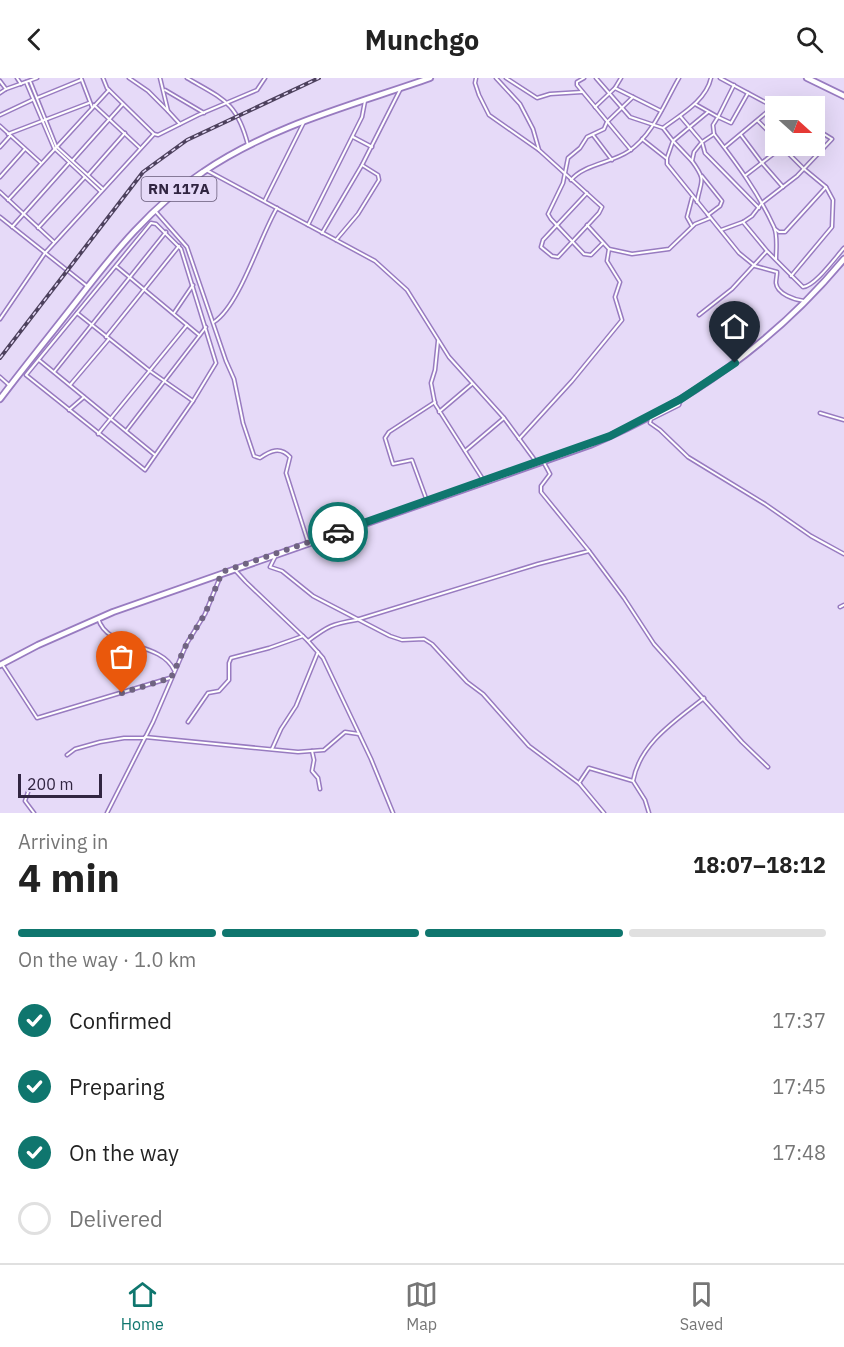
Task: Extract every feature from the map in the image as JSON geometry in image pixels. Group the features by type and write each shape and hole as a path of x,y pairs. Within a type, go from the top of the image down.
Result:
{"main road":[{"name":"RN 117A","path":"0,399 24,373 88,286 128,238 154,210 205,170 248,145 304,122 430,78"},
{"path":"807,78 844,96"},
{"path":"1,664 98,618 278,552 610,436 681,399 747,354 806,301 844,259"}],"street":[{"path":"17,78 21,84"},
{"path":"103,78 109,90 154,134 160,135 258,89 265,78"},
{"path":"129,78 153,96 180,124"},
{"path":"160,78 168,111"},
{"path":"187,78 228,103 237,115 248,145"},
{"path":"476,78 476,87 489,115 539,150 587,193 602,208 558,258 543,249 541,245 543,240 587,193"},
{"path":"496,78 520,104 533,129 539,150"},
{"path":"506,78 536,98 547,94 582,92"},
{"path":"584,78 577,83 582,92 631,150"},
{"path":"587,225 609,249 632,254 669,249 692,226 709,216 722,201 692,161 663,128 636,120 621,108 596,78"},
{"path":"595,107 615,88 621,78"},
{"path":"571,180 577,174 631,150 653,124 679,78"},
{"path":"663,128 695,104 706,90 711,78"},
{"path":"720,78 765,102"},
{"path":"33,79 32,86 43,120"},
{"path":"0,93 6,88 33,79"},
{"path":"36,99 81,79 89,103 110,119 140,148"},
{"path":"0,81 6,88"},
{"path":"26,82 32,100 55,147 102,191"},
{"path":"734,85 713,125 714,134 746,175 762,203 774,228 776,260"},
{"path":"27,87 32,86"},
{"path":"322,233 372,147 401,88"},
{"path":"615,88 661,111"},
{"path":"164,89 204,113"},
{"path":"8,200 109,90"},
{"path":"695,104 731,123 748,93"},
{"path":"603,243 590,255 582,253 556,226 548,214 561,186 569,156 587,137 605,128 607,122 633,97"},
{"path":"0,115 32,100"},
{"path":"308,225 364,112 365,101"},
{"path":"0,147 9,135 89,103"},
{"path":"12,226 123,104"},
{"path":"709,112 673,141 667,164 738,253 755,266 775,271 778,274 776,282 778,288 792,299 806,301"},
{"path":"725,148 765,115"},
{"path":"680,116 702,142 705,153 759,208"},
{"path":"264,201 304,122"},
{"path":"758,122 765,129"},
{"path":"0,126 41,163"},
{"path":"38,228 125,133"},
{"path":"0,319 54,242 154,134"},
{"path":"692,161 694,152 702,142 714,134"},
{"path":"593,135 612,160"},
{"path":"741,135 783,187"},
{"path":"825,135 832,139 825,146"},
{"path":"352,137 372,147"},
{"path":"642,139 667,158"},
{"path":"0,177 26,149"},
{"path":"746,175 770,156"},
{"path":"790,156 826,187 833,200 832,227 791,276"},
{"path":"721,230 752,216 762,203 783,187 815,156"},
{"path":"336,240 354,220 379,180 377,174 362,165"},
{"path":"205,170 379,263 409,292 449,357 550,474 541,486 541,492 624,598 654,644 742,742 768,767"},
{"path":"697,202 702,176"},
{"path":"774,228 779,232 785,232 826,187"},
{"path":"0,192 54,242"},
{"path":"692,226 687,217 693,196"},
{"path":"214,322 224,314 278,208"},
{"path":"154,210 187,247 232,373 243,423 254,456 260,458 278,450 290,457 286,473 308,542"},
{"path":"0,217 88,286"},
{"path":"743,222 767,251 803,287 808,287 844,248"},
{"path":"151,223 166,232 179,246 216,363 156,456 144,470 24,373 39,360 151,223"},
{"path":"54,372 166,232"},
{"path":"70,386 179,246"},
{"path":"519,439 580,373 622,320 615,297 620,282 607,261 609,249"},
{"path":"699,315 732,289 767,251"},
{"path":"116,266 199,335"},
{"path":"174,314 193,285"},
{"path":"77,313 150,371 193,401"},
{"path":"98,434 187,325"},
{"path":"126,431 206,327"},
{"path":"438,341 436,368 431,383 435,402 439,412 484,481"},
{"path":"39,360 156,456"},
{"path":"0,377 10,386"},
{"path":"439,412 472,384"},
{"path":"69,410 84,397"},
{"path":"681,399 679,405 651,419 651,425 660,430 688,457 757,499 811,536 844,554"},
{"path":"427,501 412,460 393,464 385,438 389,432 435,402"},
{"path":"820,413 844,420"},
{"path":"465,452 504,418"},
{"path":"308,641 330,625 358,620 538,564 589,551"},
{"path":"278,552 270,563 271,567 282,571 311,594 399,640 424,639 432,644 467,681 483,694 529,746 580,784 604,813"},
{"path":"234,568 308,641 327,665 393,813"},
{"path":"107,813 145,738 187,643 205,614 222,572"},
{"path":"840,607 844,605"},
{"path":"98,618 104,630 111,636 150,651 171,664 174,671"},
{"path":"188,722 208,693 219,691 229,680 231,658 303,636"},
{"path":"272,749 281,729 296,706 318,652"},
{"path":"1,664 38,718 171,678"},
{"path":"633,782 636,768 652,741 704,698"},
{"path":"68,755 75,749 124,738 295,752 312,751 324,750 345,732 359,734"},
{"path":"312,751 314,761 312,770 318,778 320,789"},
{"path":"580,784 590,768 633,782 645,800 649,813"},
{"path":"29,789 25,801 34,813"}],"railway":[{"path":"0,358 143,172 187,140 319,78"}],"way so far":[{"path":"122,693 171,678 187,643 205,614 222,572 338,532"}],"route":[{"path":"338,532 590,445 650,417 693,392 735,363"}]}
